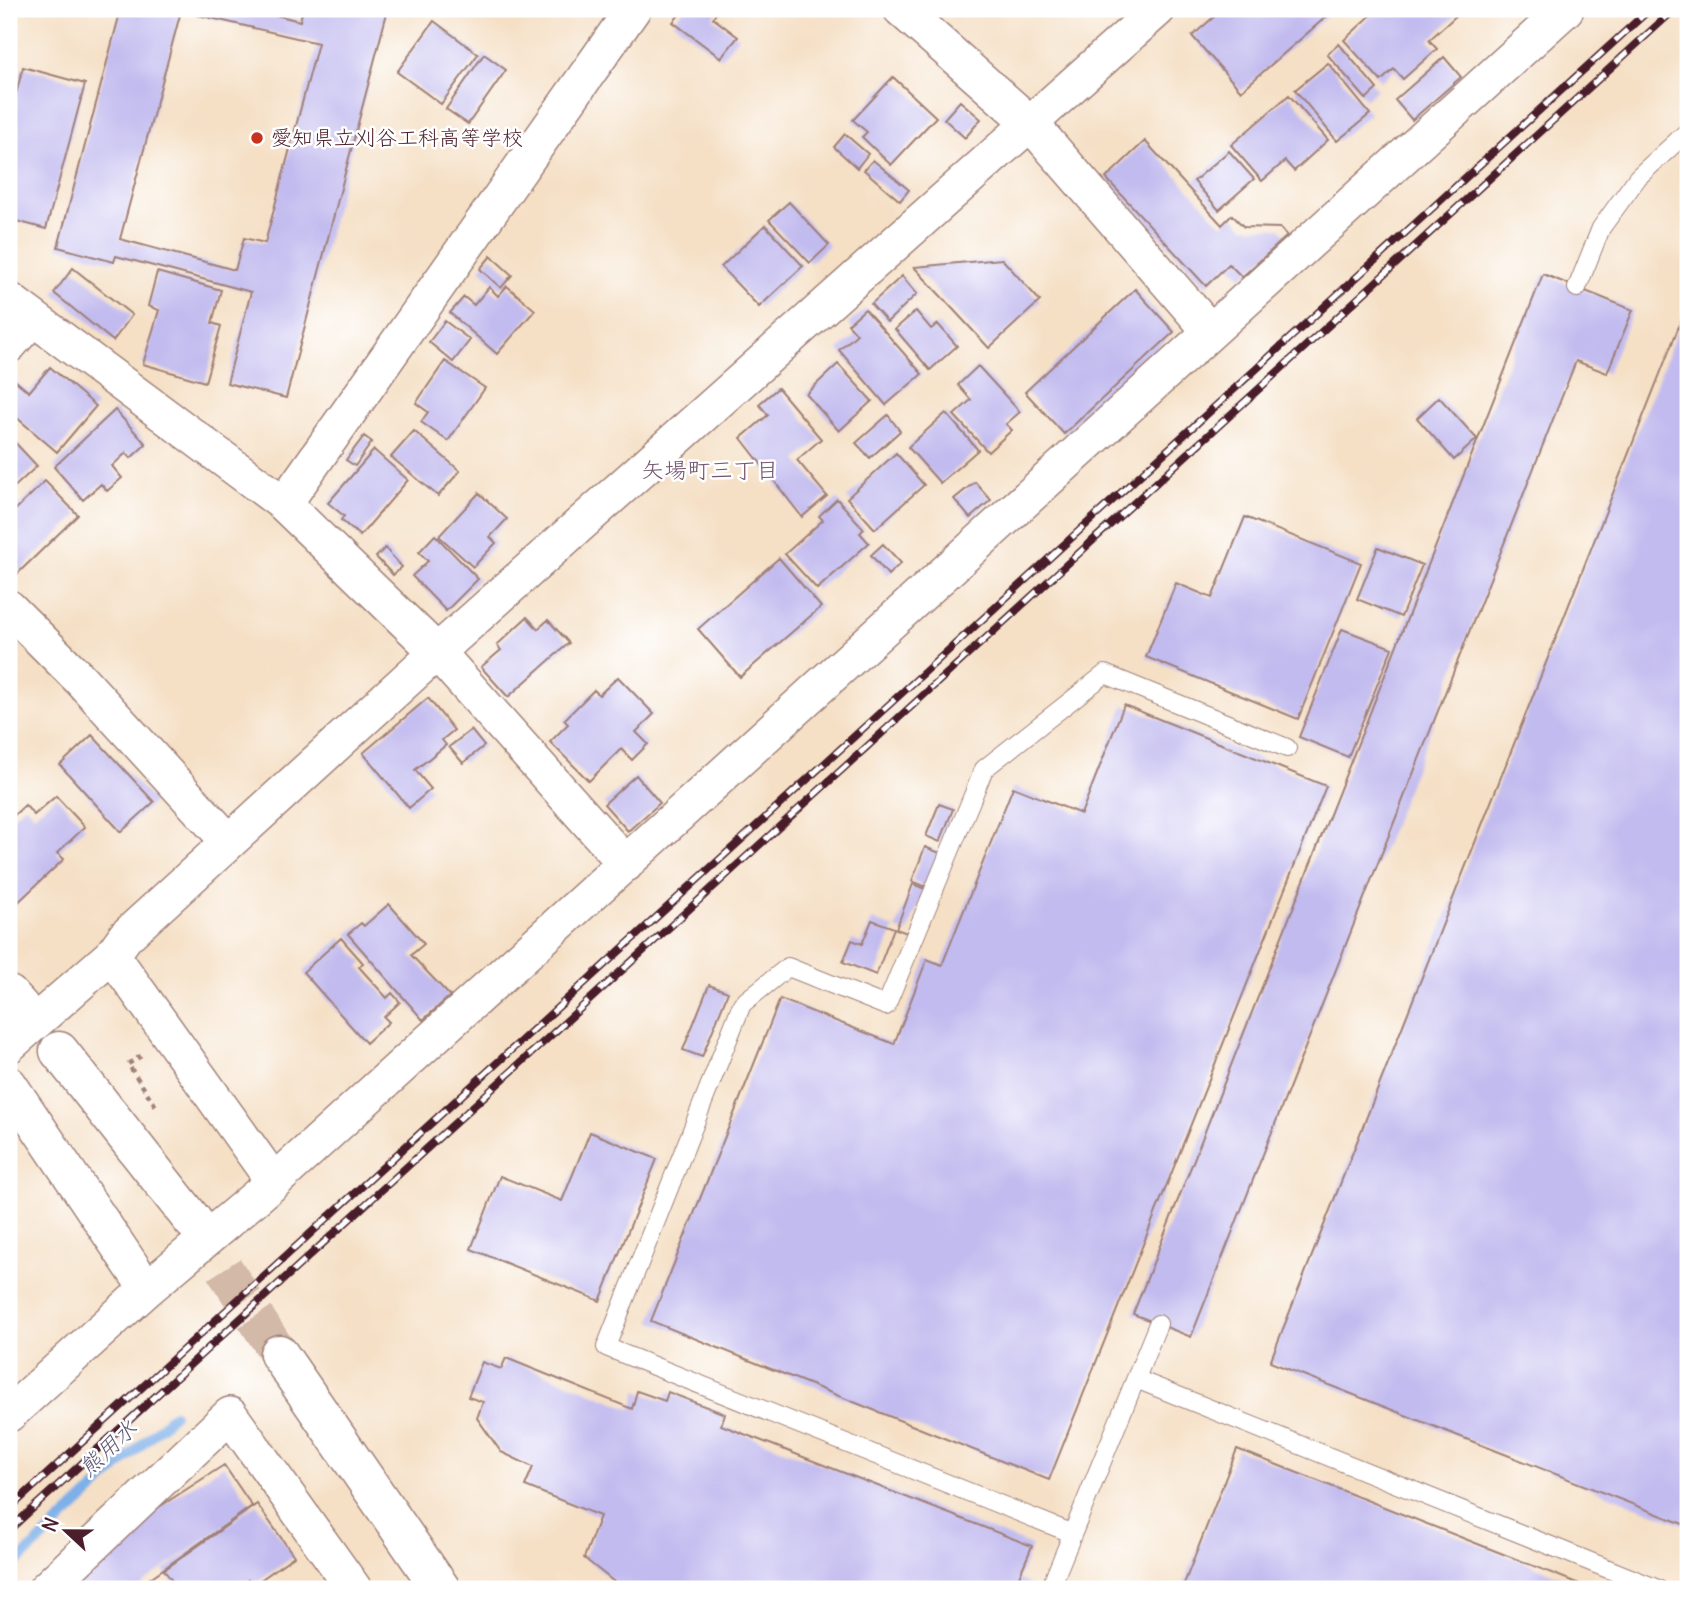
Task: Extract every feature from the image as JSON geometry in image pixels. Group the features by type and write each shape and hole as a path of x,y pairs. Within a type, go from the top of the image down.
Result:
{"street":[{"path":"284,504 633,9"},
{"path":"901,9 1031,124 1210,331"},
{"path":"9,1045 112,955 125,937 437,652 1158,9"},
{"path":"9,1413 274,1182 1566,9"},
{"path":"9,345 20,310 284,504 437,652 626,864"},
{"path":"9,608 81,680 229,842"},
{"path":"112,955 274,1182"},
{"path":"59,1051 193,1221"},
{"path":"9,1084 147,1290"},
{"path":"279,1354 441,1589"},
{"path":"46,1589 230,1415 354,1589"}],"lane":[{"path":"1577,288 1601,228 1637,177 1688,131"},
{"path":"1071,1533 606,1347 742,1004 788,967 886,1006 984,769 1105,674 1287,748"},
{"path":"1050,1589 1158,1324"},
{"path":"1136,1379 1658,1589"}],"path":[{"path":"148,1066 141,1055 128,1064 158,1110"}],"building":[{"path":"121,9 251,9 300,21 303,9 388,9 286,398 227,383 251,292 116,256 114,262 58,247","holes":["181,11 318,43 265,243 244,238 235,270 120,239"]},
{"path":"684,9 719,9 713,18 738,37 721,58 673,22"},
{"path":"1223,9 1335,9 1241,91 1192,36"},
{"path":"1378,9 1453,9 1458,14 1429,40 1437,49 1403,79 1394,69 1381,81 1344,40"},
{"path":"434,21 478,54 441,104 397,72"},
{"path":"1339,44 1377,89 1366,99 1327,54"},
{"path":"484,54 506,70 468,124 446,109"},
{"path":"1444,57 1461,77 1412,120 1395,100"},
{"path":"1328,63 1370,114 1337,141 1295,90"},
{"path":"23,67 85,84 46,229 9,219 9,121"},
{"path":"893,77 936,117 891,165 862,137 867,132 853,120"},
{"path":"1289,95 1328,140 1294,171 1285,161 1262,181 1231,145"},
{"path":"960,101 981,119 965,138 944,119"},
{"path":"845,134 868,154 857,168 834,147"},
{"path":"1145,141 1222,225 1232,215 1244,227 1280,228 1287,236 1242,277 1229,264 1206,286 1106,178"},
{"path":"1229,151 1254,179 1219,210 1194,181"},
{"path":"873,160 909,190 900,201 864,170"},
{"path":"789,202 829,245 810,263 769,220"},
{"path":"765,225 803,266 759,307 721,267"},
{"path":"491,256 512,275 501,288 480,269"},
{"path":"1002,259 1040,301 989,348 914,267"},
{"path":"73,268 132,315 113,341 54,293"},
{"path":"157,272 221,290 212,323 221,326 205,382 143,364 159,310 148,306"},
{"path":"1543,274 1633,310 1607,373 1576,361 1191,1337 1133,1314"},
{"path":"902,276 917,294 887,322 871,304"},
{"path":"507,286 535,310 497,354 450,313 464,297 474,305 489,287 498,296"},
{"path":"1135,289 1174,332 1064,434 1025,392"},
{"path":"1688,303 1688,1526 1270,1362"},
{"path":"865,309 922,374 886,405 839,350 857,334 848,324"},
{"path":"916,311 931,329 938,324 957,346 930,370 895,329"},
{"path":"445,321 470,340 453,362 429,342"},
{"path":"445,361 485,388 448,441 421,422 428,412 416,403"},
{"path":"838,364 872,401 839,431 806,394"},
{"path":"978,366 1020,412 1006,424 1012,430 988,452 954,415 971,400 958,385"},
{"path":"50,367 96,406 57,452 9,411 11,377 29,392"},
{"path":"778,388 821,439 797,460 827,496 802,517 741,438 768,415 759,404"},
{"path":"1439,397 1477,439 1454,460 1417,418"},
{"path":"115,410 146,444 131,458 126,453 112,466 122,478 107,491 101,484 83,500 54,467"},
{"path":"946,413 978,450 940,483 908,447"},
{"path":"888,415 900,431 870,458 856,443"},
{"path":"414,431 460,471 438,496 391,457"},
{"path":"9,436 37,466 9,492"},
{"path":"364,436 372,442 355,466 346,460"},
{"path":"374,450 408,480 360,536 341,520 344,516 328,503"},
{"path":"896,453 924,485 875,529 847,498"},
{"path":"45,481 78,515 15,576 9,570 9,516"},
{"path":"975,482 991,500 970,518 954,499"},
{"path":"479,493 507,519 490,537 496,543 473,567 439,536"},
{"path":"837,499 864,529 860,533 869,543 817,589 785,554 823,520 819,516"},
{"path":"1245,517 1361,563 1298,719 1146,657 1176,583 1212,598"},
{"path":"435,535 478,579 446,611 412,576 428,561 419,552"},
{"path":"883,544 901,563 888,575 871,555"},
{"path":"1378,547 1422,565 1401,617 1357,599"},
{"path":"385,548 402,567 393,575 376,557"},
{"path":"779,558 821,607 740,677 698,629"},
{"path":"527,617 538,629 548,620 569,643 508,697 481,667 501,650 497,645"},
{"path":"1342,629 1392,648 1348,757 1299,737"},
{"path":"618,677 654,714 636,732 648,744 632,760 621,749 589,781 550,742 568,724 564,720 594,690 599,695"},
{"path":"428,698 454,730 442,740 446,745 415,770 431,789 409,808 363,753"},
{"path":"1124,705 1326,786 1049,1480 651,1321 780,999 894,1044 927,959 942,965 1013,787 1081,814"},
{"path":"471,730 484,746 463,763 449,747"},
{"path":"92,735 154,802 121,832 60,765"},
{"path":"636,775 660,803 628,831 604,804"},
{"path":"56,796 85,827 57,853 64,859 14,906 9,901 9,820 25,805 34,815"},
{"path":"939,804 953,809 940,842 926,836"},
{"path":"925,847 940,853 926,887 912,881"},
{"path":"913,884 925,889 907,933 896,929"},
{"path":"389,904 424,944 411,955 450,996 423,1020 348,934 361,923 364,926"},
{"path":"872,920 894,928 876,975 843,962 852,940 862,944"},
{"path":"341,938 363,963 359,967 387,998 392,993 400,1002 384,1017 389,1022 366,1043 303,972"},
{"path":"709,985 728,992 702,1057 683,1050"},
{"path":"590,1132 657,1159 600,1301 471,1249 500,1176 562,1201"},
{"path":"506,1358 632,1409 637,1391 665,1401 668,1392 725,1414 721,1425 1032,1546 1018,1579 1031,1585 1029,1589 623,1589 584,1558 600,1516 525,1486 533,1467 501,1452 477,1418 483,1402 468,1397 482,1362 501,1369"},
{"path":"1237,1449 1592,1589 1182,1589"},
{"path":"224,1465 252,1506 142,1584 146,1589 72,1589 153,1511"},
{"path":"257,1504 294,1556 252,1586 248,1580 235,1589 178,1589 164,1570"}],"waterway":[{"name":"熊用水","path":"9,1570 174,1414"}],"tunnel":[{"path":"193,1221 279,1354"}],"railway":[{"path":"9,1509 1650,9"},
{"path":"9,1530 1675,9"}],"place":[{"name":"愛知県立刈谷工科高等学校","path":"257,138"}],"district":[{"name":"矢場町三丁目","path":"710,470"}]}
